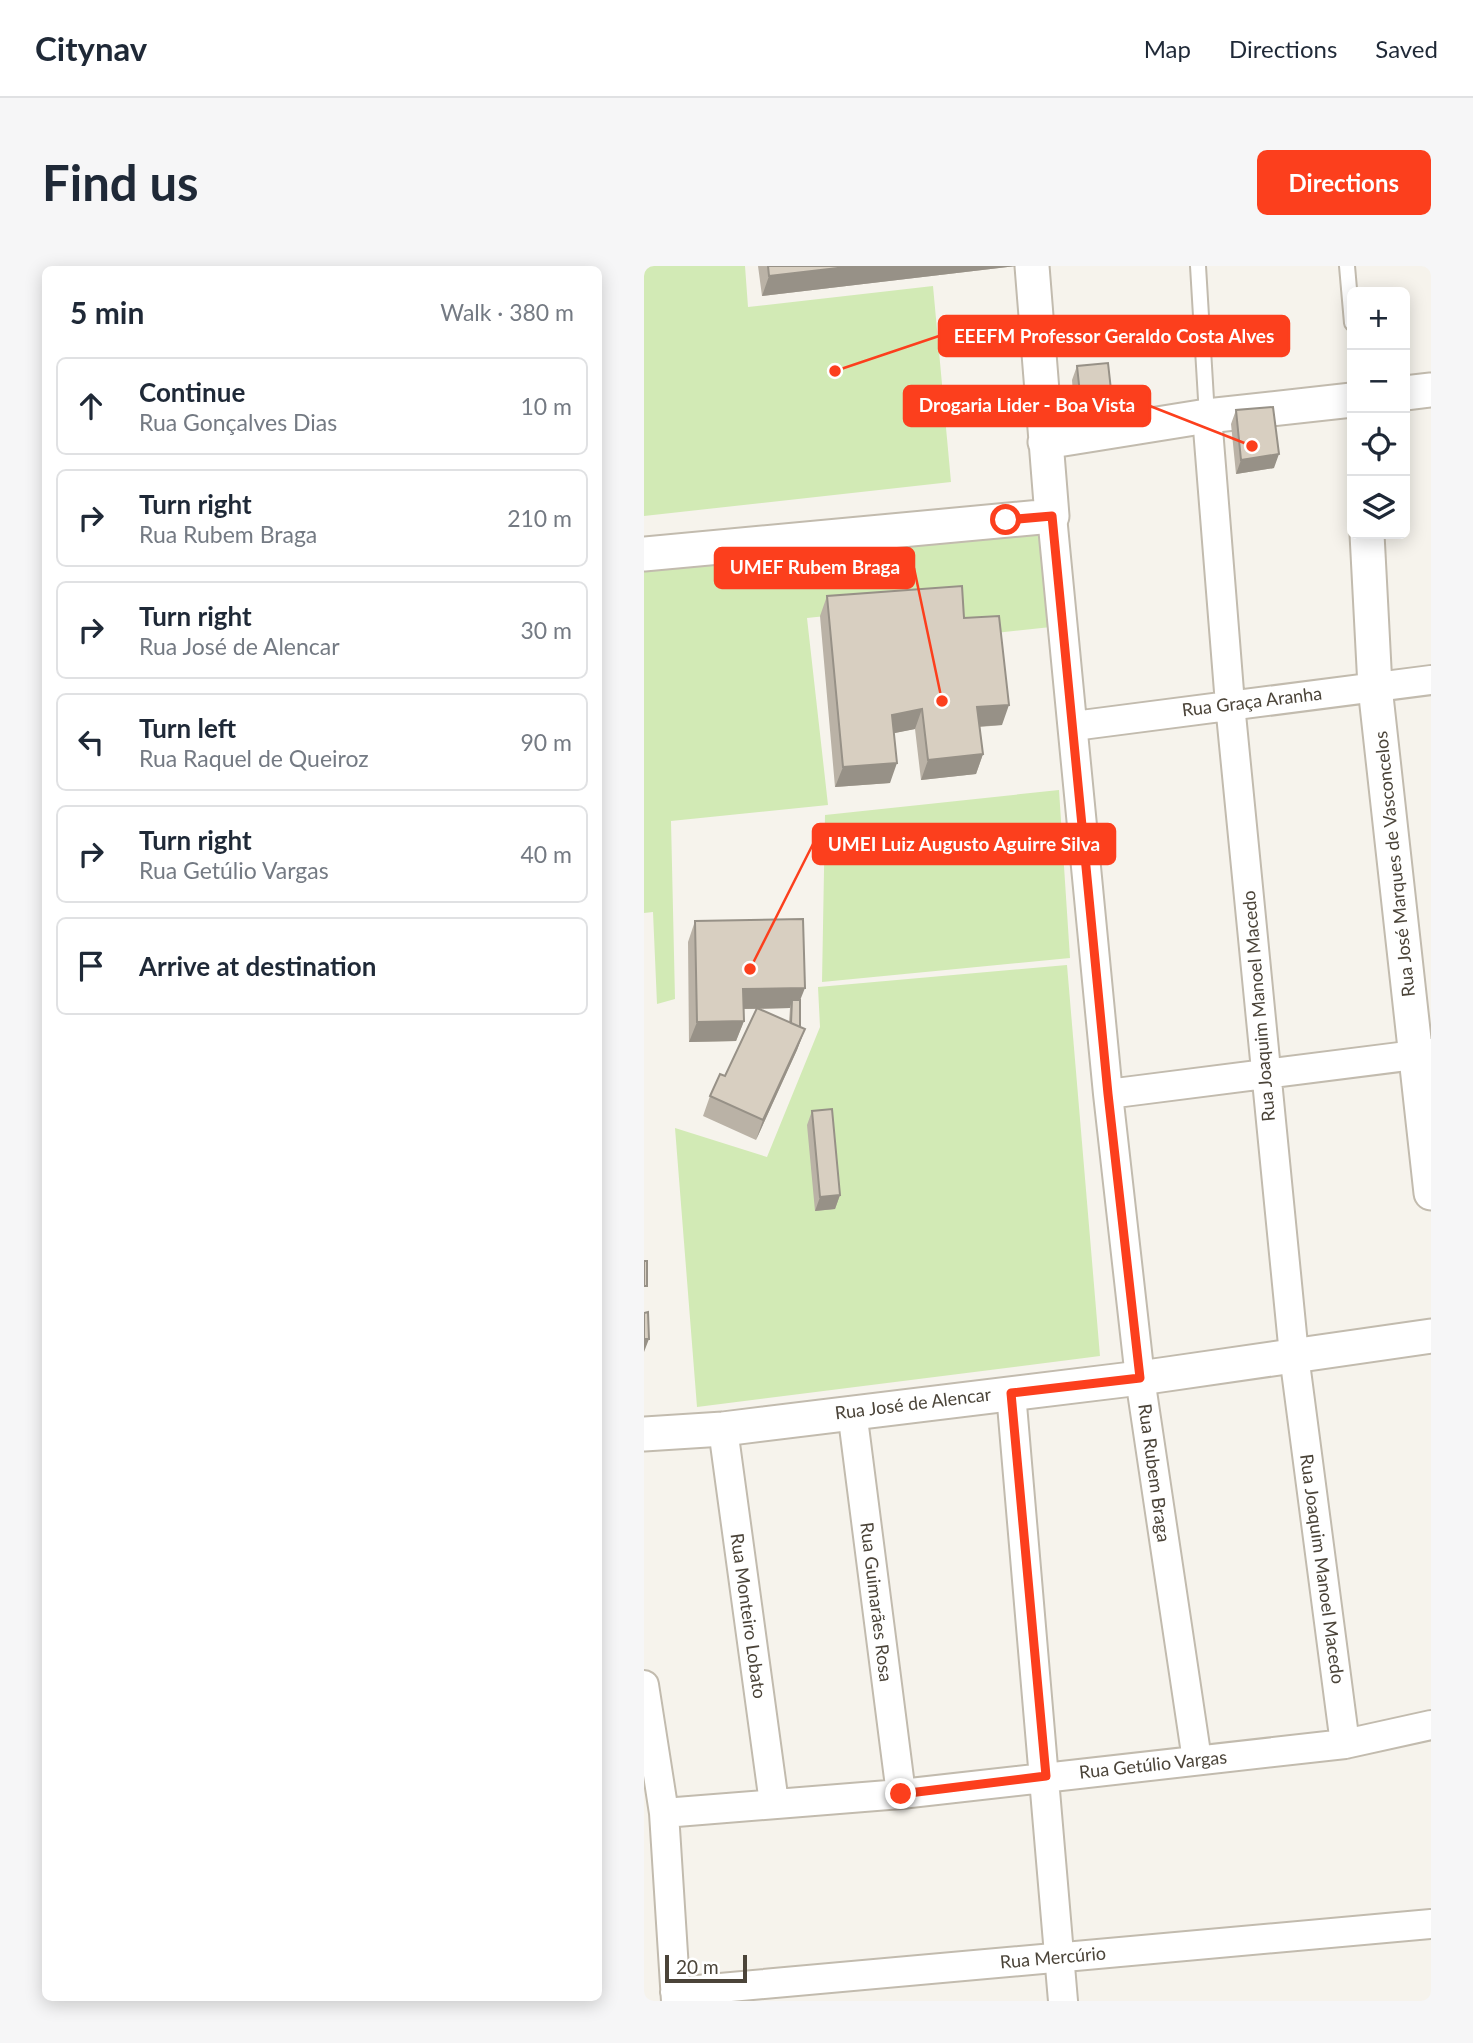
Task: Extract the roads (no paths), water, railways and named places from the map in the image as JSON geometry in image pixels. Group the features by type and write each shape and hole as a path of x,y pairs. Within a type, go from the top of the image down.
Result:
{"street":[{"name":"Rua Rubem Braga","path":"1032,266 1045,442 1108,1094 1140,1378 1197,1760"},
{"path":"1410,392 1431,390"},
{"path":"1045,442 1207,416 1347,401"},
{"name":"Rua Joaquim Manoel Macedo","path":"1207,416 1230,704 1294,1355 1345,1744"},
{"path":"644,554 1052,516"},
{"name":"Rua José Marques de Vasconcelos","path":"1367,539 1375,687 1424,1054 1431,1193"},
{"name":"Rua Graça Aranha","path":"1074,726 1431,680"},
{"path":"1108,1094 1424,1054"},
{"name":"Rua José de Alencar","path":"644,1434 723,1429 852,1411 1140,1378 1431,1336"},
{"path":"1011,1393 1046,1776 1063,2001"},
{"name":"Rua Guimarães Rosa","path":"852,1411 901,1794"},
{"name":"Rua Monteiro Lobato","path":"723,1429 774,1803"},
{"path":"644,1685 664,1813 676,1997"},
{"name":"Rua Getúlio Vargas","path":"664,1813 901,1794 1345,1744 1431,1725"},
{"name":"Rua Mercúrio","path":"676,1997 1431,1924"}],"lane":[{"name":"Rua Joaquim Manoel Macedo","path":"1198,266 1207,416"},
{"path":"1347,266 1349,287"}],"place":[{"name":"EEEFM Professor Geraldo Costa Alves","path":"835,371"},
{"name":"Drogaria Lider - Boa Vista","path":"1252,446"},
{"name":"UMEF Rubem Braga","path":"942,701"},
{"name":"UMEI Luiz Augusto Aguirre Silva","path":"750,969"}]}
